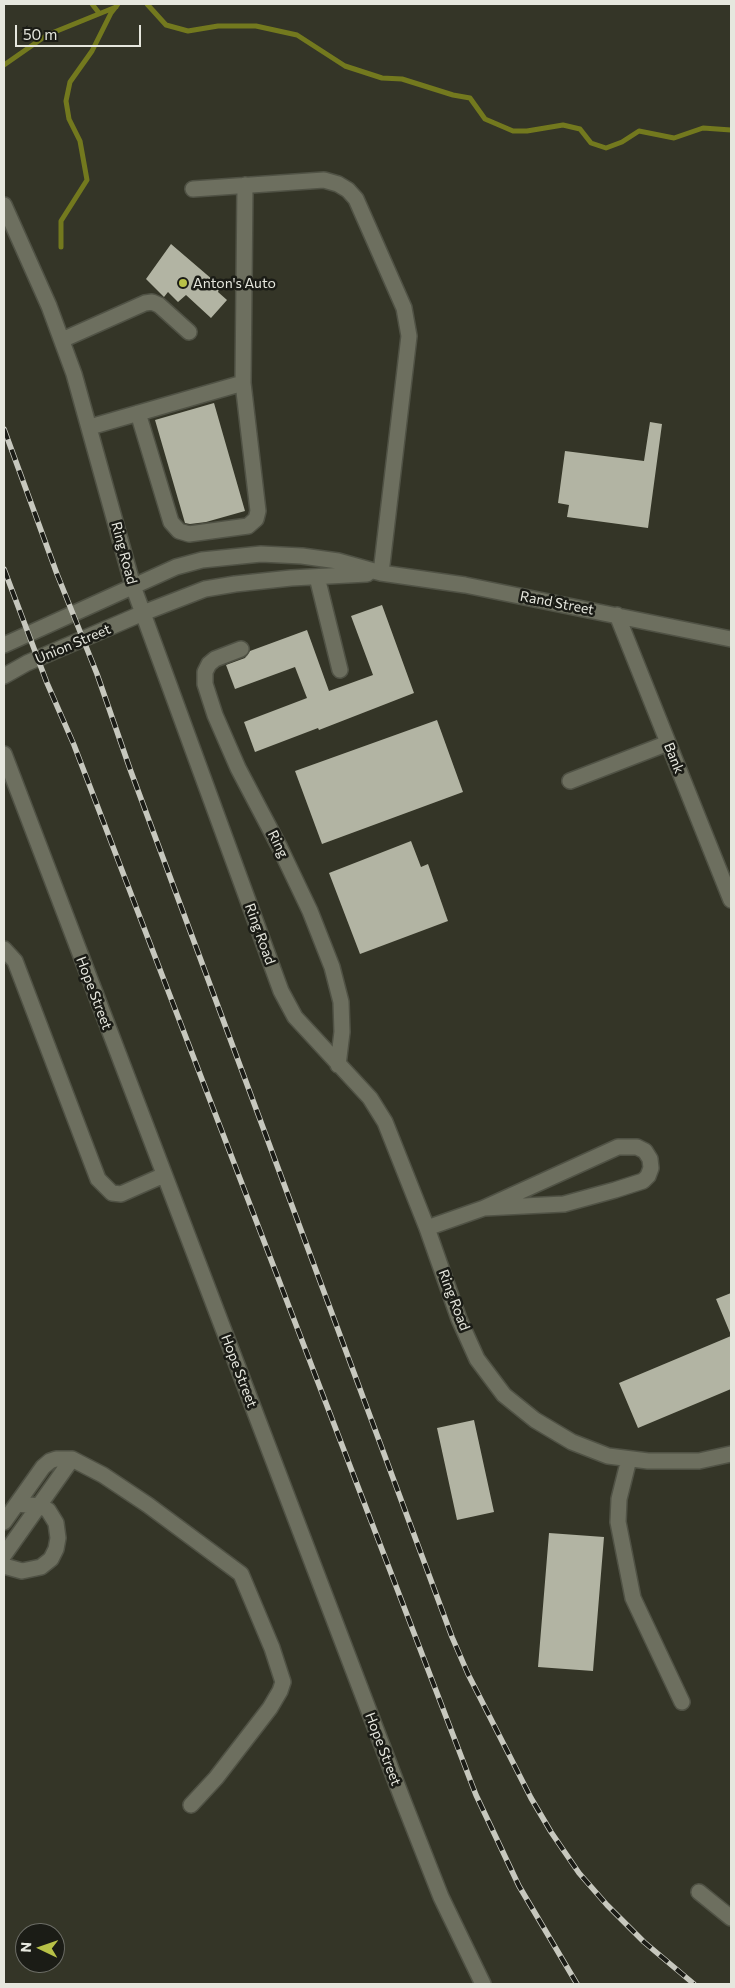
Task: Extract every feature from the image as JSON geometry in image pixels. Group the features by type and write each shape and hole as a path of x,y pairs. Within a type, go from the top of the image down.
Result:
{"street":[{"path":"193,189 324,180 338,184 348,190 356,199 404,308 408,336 381,573"},
{"path":"138,413 171,522 179,531 189,534 248,526 256,519 258,511 243,383 245,185"},
{"name":"Ring Road","path":"4,205 62,340 90,427 133,586 281,991 295,1017 370,1098 385,1122 477,1359 504,1396 535,1420 572,1442 608,1456 648,1461 700,1461 731,1454"},
{"path":"62,340 145,302 159,305 189,332"},
{"path":"90,427 243,383"},
{"name":"Rand Street","path":"133,586 176,567 202,560 261,554 302,556 338,562 381,573 465,585 731,638"},
{"name":"Rand Street","path":"143,613 205,590 235,584 381,573"},
{"path":"317,577 340,670"},
{"name":"Union Street","path":"4,645 133,586"},
{"name":"Union Street","path":"4,676 27,663 143,613"},
{"name":"Bank","path":"617,615 731,900"},
{"name":"Ring","path":"241,649 214,659 205,672 205,684 215,714 238,768 280,848 310,911 332,967 341,1002 342,1032 338,1065"},
{"path":"570,781 668,743"},
{"name":"Hope Street","path":"4,754 404,1803 441,1897 483,1984"},
{"path":"4,949 15,961 98,1179 112,1193 121,1194 164,1175"},
{"path":"427,1228 484,1208 618,1148 637,1147 645,1151 650,1159 651,1168 648,1176 643,1181 615,1190 564,1204 484,1208"},
{"path":"4,1555 72,1459"},
{"path":"4,1522 38,1473 50,1461 72,1459 103,1475 148,1505 241,1574 280,1669 283,1682 270,1708 216,1778 191,1805"},
{"path":"629,1459 619,1499 618,1522 633,1598 682,1702"},
{"path":"4,1566 22,1571 30,1570 42,1566 51,1559 56,1549 58,1538 56,1522 48,1510 39,1506 17,1504"},
{"path":"699,1892 731,1918"}],"building":[{"name":"Anton's Auto","path":"171,244 220,286 218,292 227,300 211,318 186,295 178,302 168,292 164,297 146,279"},
{"path":"214,403 245,511 206,522 185,523 155,420"},
{"path":"650,422 662,424 648,528 567,517 569,505 558,503 565,451 644,461"},
{"path":"382,605 414,693 319,730 318,728 255,752 244,722 307,698 295,667 235,689 226,665 245,658 250,651 307,630 329,691 373,675 351,616"},
{"path":"437,720 463,792 322,844 295,771"},
{"path":"411,841 421,867 428,864 448,921 360,954 329,873"},
{"path":"731,1293 731,1335 716,1299"},
{"path":"731,1336 731,1389 638,1428 619,1383"},
{"path":"474,1420 494,1512 457,1520 437,1428"},
{"path":"549,1533 604,1537 593,1671 538,1667"}],"waterway":[{"path":"92,4 99,13"},
{"path":"61,247 61,221 87,180 80,141 69,119 66,101 70,82 92,51 111,13 118,4"},
{"path":"147,4 166,25 188,31 218,26 256,26 297,35 345,66 382,78 402,79 453,95 470,98 485,119 513,131 527,131 563,125 580,129 591,143 606,148 622,142 639,131 674,138 703,128 731,130"},
{"path":"4,65 47,35 116,7"}],"railway":[{"path":"4,429 57,574 97,674 130,769 452,1637 468,1674 531,1798 579,1873 607,1905 644,1942 694,1984"},
{"path":"4,569 47,683 74,745 476,1795 519,1886 577,1984"}],"place":[{"name":"Anton's Auto","path":"183,283"}]}
